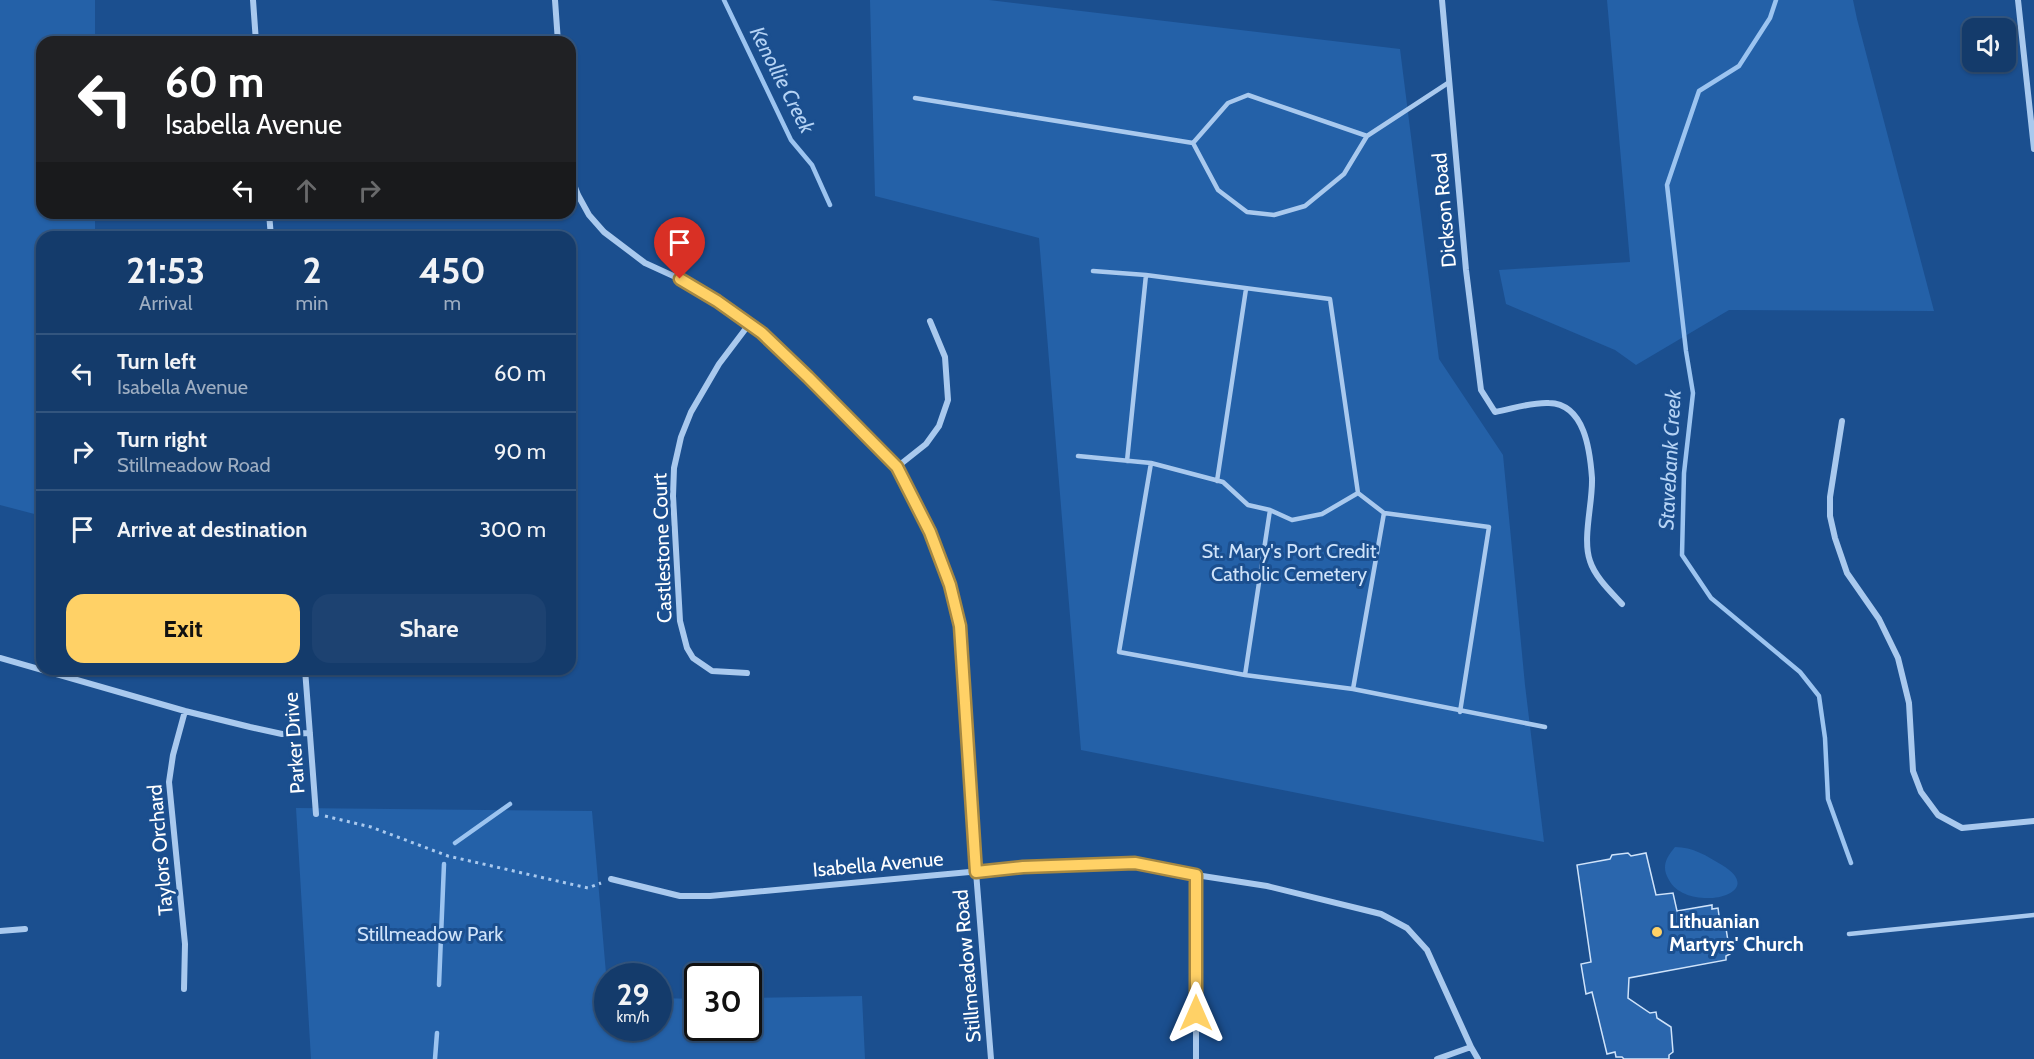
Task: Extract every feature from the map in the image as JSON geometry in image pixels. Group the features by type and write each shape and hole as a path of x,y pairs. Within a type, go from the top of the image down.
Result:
{"street":[{"path":"253,0 256,36"},
{"path":"555,0 558,36"},
{"name":"Dickson Road","path":"1442,0 1466,270 1480,390 1495,412 1550,402 1565,407 1574,414 1584,429 1592,479 1588,537 1589,560 1602,581 1622,604"},
{"path":"2018,0 2034,149"},
{"name":"Stillmeadow Road","path":"576,190 589,215 617,244 645,263 680,279 750,323 808,377 897,467 930,532 956,605 962,643 976,872 991,1059"},
{"path":"897,467 926,444 939,426 948,400 945,357 930,321"},
{"name":"Castlestone Court","path":"747,673 712,671 693,658 687,648 680,621 673,496 674,468 681,437 691,412 710,378 750,323"},
{"path":"1842,422 1830,497 1830,516 1846,573 1879,619 1898,658 1909,703 1913,771 1921,792 1938,815 1962,828 2034,821"},
{"path":"0,658 36,668"},
{"path":"59,675 185,711 282,734 310,733"},
{"name":"Parker Drive","path":"305,675 316,814"},
{"name":"Taylors Orchard","path":"184,989 185,944 169,782 173,755 185,711"},
{"name":"Isabella Avenue","path":"611,879 680,896 710,896 1002,869 1135,863 1267,886 1381,914 1407,928 1427,951 1478,1059"},
{"path":"1196,875 1196,1059"},
{"path":"0,931 25,929"},
{"path":"1437,1059 1471,1047"}],"lane":[{"path":"1193,143 1218,190 1247,212 1274,215 1305,206 1344,174 1366,136 1448,83"},
{"path":"1193,143 1228,103 1248,95 1366,136"},
{"path":"915,98 1193,143"},
{"path":"1093,271 1146,274 1330,299 1358,493 1384,513 1489,528 1460,712"},
{"path":"1127,461 1146,274"},
{"path":"1216,481 1246,289"},
{"path":"1078,456 1151,463 1223,482 1248,505 1270,510 1292,520 1322,514 1358,493"},
{"path":"1151,463 1119,652 1245,675 1353,689 1545,728"},
{"path":"1245,675 1270,510"},
{"path":"1353,689 1384,513"},
{"path":"1849,934 2034,915"}],"path":[{"path":"316,814 371,827 448,856 588,888 611,879"}],"green space":[{"path":"0,0 95,0 95,36 36,36 36,219 95,219 95,231 36,231 36,514 0,505"},
{"name":"St. Mary's Port Credit Catholic Cemetery","path":"870,0 989,0 1400,49 1439,359 1503,455 1525,685 1544,842 1081,750 1039,238 875,196"},
{"path":"1607,0 1853,0 1934,311 1729,310 1636,365 1615,350 1506,304 1499,270 1630,262"},
{"name":"Stillmeadow Park","path":"296,808 592,811 605,963 594,963 594,1041 672,1041 672,998 684,999 684,1041 762,1041 762,998 862,996 865,1059 311,1059"},
{"path":"1675,847 1694,850 1722,865 1735,876 1737,885 1732,892 1707,898 1692,896 1678,890 1665,871 1667,859"}],"building":[{"path":"1628,853 1631,856 1646,853 1656,895 1673,893 1677,911 1712,905 1712,909 1718,908 1720,923 1725,922 1730,954 1726,956 1726,960 1629,978 1628,998 1650,1013 1656,1012 1657,1018 1671,1027 1673,1052 1669,1055 1669,1059 1624,1059 1616,1057 1615,1052 1607,1054 1592,992 1586,994 1581,964 1591,962 1577,865"}],"waterway":[{"name":"Kenollie Creek","path":"724,0 791,140 812,165 830,205"},
{"name":"Stavebank Creek","path":"1776,0 1770,18 1739,66 1699,91 1667,185 1693,393 1684,473 1682,555 1711,598 1800,672 1819,696 1825,738 1828,799 1851,863"},
{"name":"Kenollie Creek","path":"455,843 510,804"},
{"name":"Kenollie Creek","path":"439,985 444,864"},
{"name":"Kenollie Creek","path":"435,1059 437,1033"}],"place":[{"name":"Lithuanian Martyrs' Church","path":"1657,932"}],"route":[{"path":"680,279 717,301 762,333 897,467 930,532 950,585 960,626 976,872 1023,867 1135,863 1196,875 1196,1013"}]}
